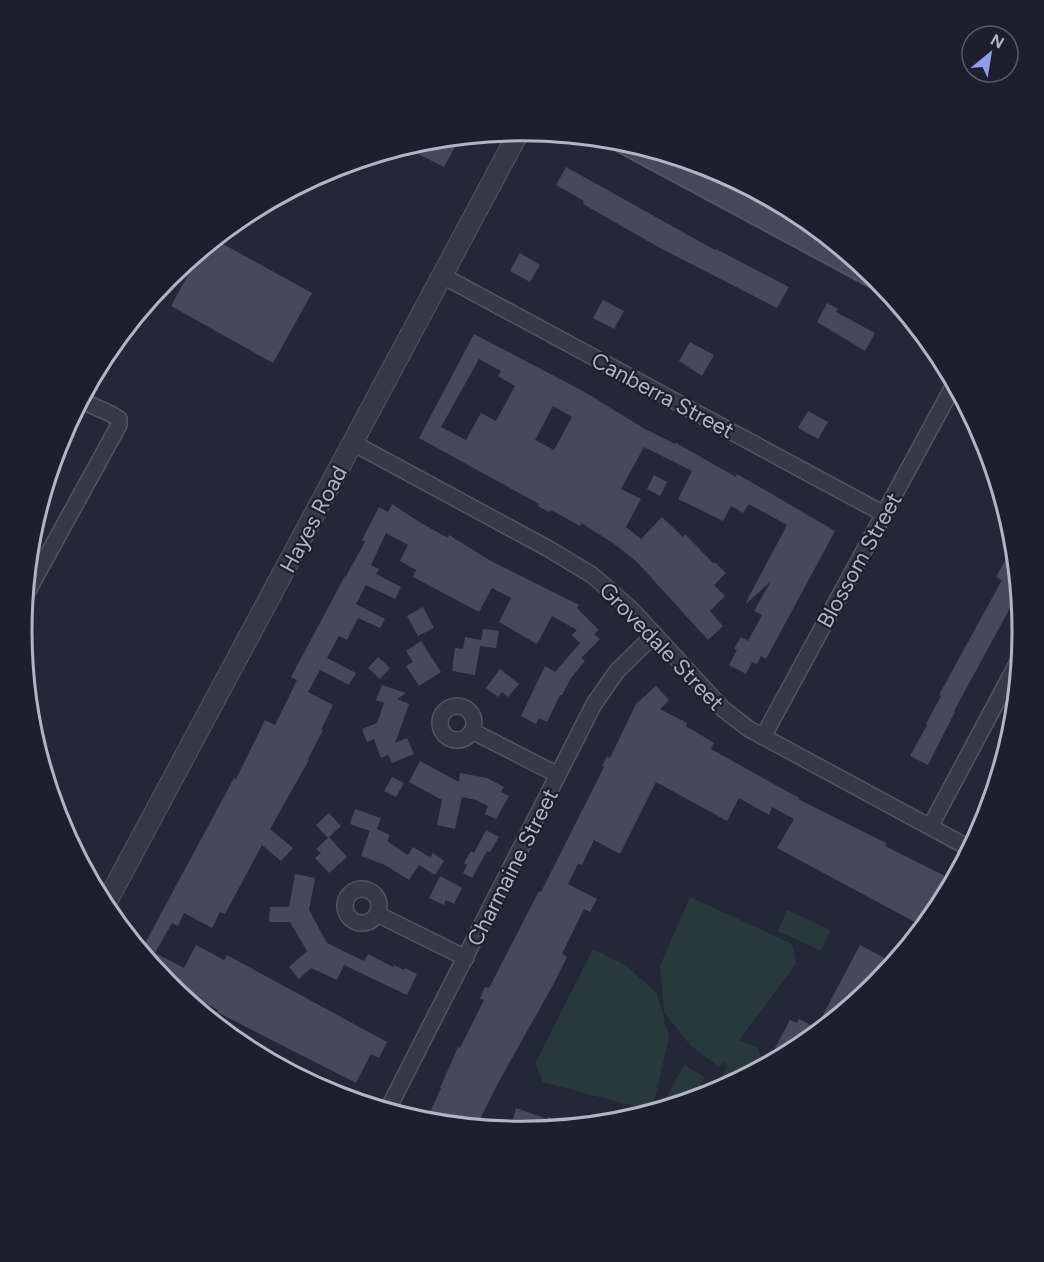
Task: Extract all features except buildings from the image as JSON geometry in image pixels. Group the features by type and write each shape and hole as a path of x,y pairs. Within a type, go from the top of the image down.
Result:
{"main road":[{"path":"690,171 754,199"},
{"path":"754,199 819,241"}],"street":[{"name":"Hayes Road","path":"110,897 514,141"},
{"name":"Canberra Street","path":"443,276 884,514"},
{"name":"Blossom Street","path":"763,737 950,391"},
{"path":"35,578 120,425 119,419 88,403"},
{"name":"Grovedale Street","path":"353,443 578,566 615,593 723,709 763,737 963,845"},
{"name":"Charmaine Street","path":"391,1104 602,691 617,671 654,635"},
{"path":"930,827 1010,677"},
{"path":"472,731 558,775"},
{"path":"377,914 466,958"}],"shaded area":[{"path":"690,897 792,944 796,964 739,1040 758,1048 763,1058 722,1077 727,1066 723,1062 719,1067 690,1045 664,1012 660,966"},
{"path":"787,910 830,930 821,951 778,931"},
{"path":"593,949 625,965 657,993 669,1037 654,1103 638,1107 543,1082 535,1064"},
{"path":"684,1065 705,1077 699,1088 665,1100"}]}
